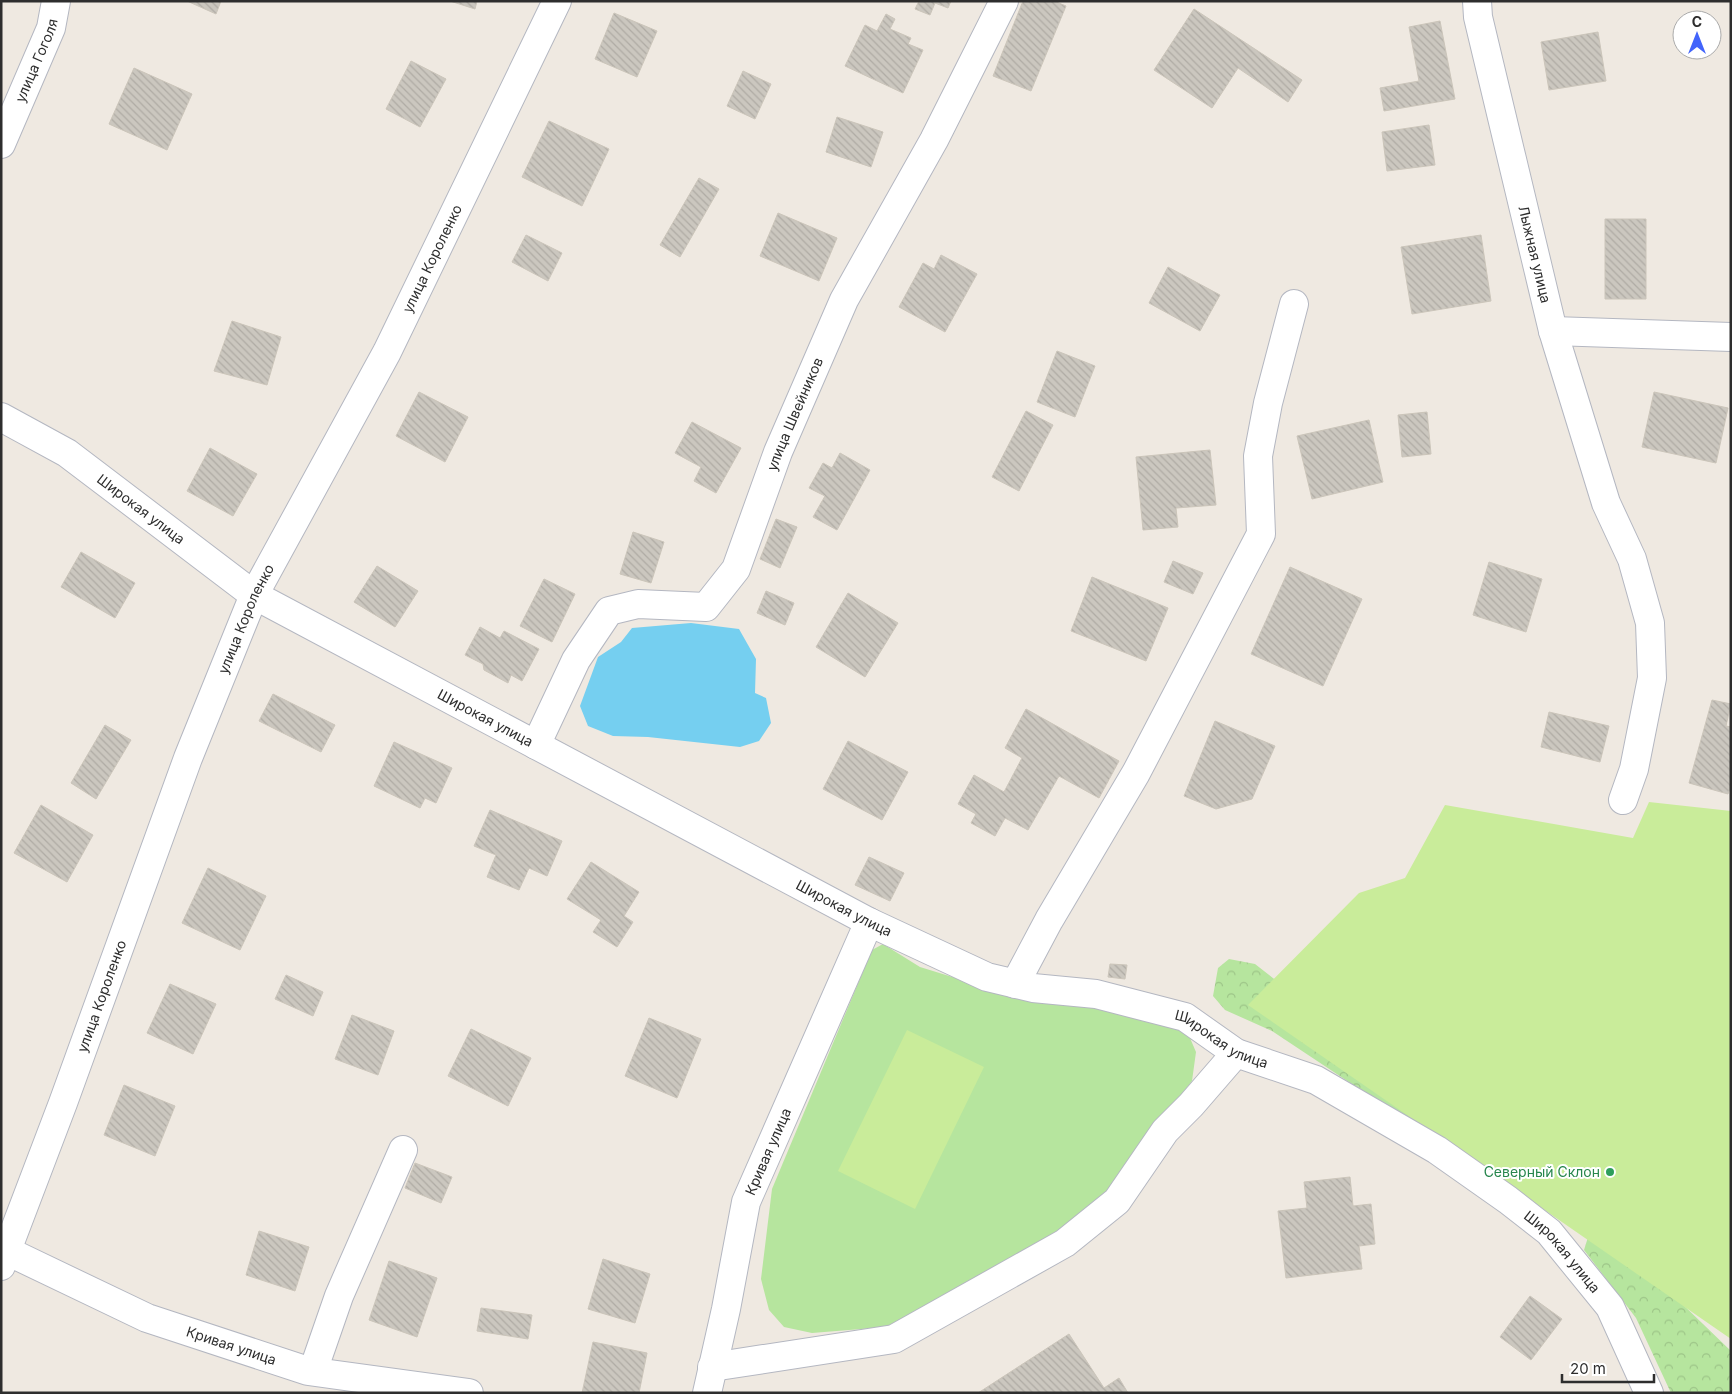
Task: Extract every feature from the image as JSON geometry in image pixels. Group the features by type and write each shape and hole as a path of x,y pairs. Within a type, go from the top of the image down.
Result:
{"street":[{"name":"улица Гоголя","path":"1,144 51,28 56,1"},
{"name":"улица Короленко","path":"4,1258 63,1103 188,758 254,595 387,352 557,1"},
{"name":"улица Швейников","path":"536,745 576,660 609,611 638,604 706,608 736,569 778,452 844,300 934,140 1004,1"},
{"name":"Лыжная улица","path":"1476,1 1478,17 1519,193 1553,331 1606,503 1632,559 1650,622 1652,678 1634,769 1623,800"},
{"path":"1015,984 1048,920 1136,772 1261,534 1258,456 1268,403 1294,304"},
{"path":"1553,331 1731,337"},
{"name":"Широкая улица","path":"1,417 67,453 254,595 868,922 987,977 1033,988 1096,994 1185,1017 1236,1053 1316,1080 1437,1150 1508,1200 1549,1232 1610,1308 1648,1393"},
{"name":"Кривая улица","path":"709,1380 726,1309 746,1202 868,922"},
{"path":"709,1380 894,1339 1064,1243 1117,1201 1164,1130 1191,1105 1236,1053"},
{"path":"313,1371 339,1296 403,1150"},
{"name":"Кривая улица","path":"4,1258 147,1318 308,1371 469,1393"}],"green space":[{"name":"Северный Склон","path":"1649,802 1731,811 1731,1339 1248,1005 1359,893 1405,878 1445,805 1633,838"},
{"path":"883,944 920,967 975,984 1132,1012 1171,1023 1190,1038 1196,1052 1192,1081 1157,1126 1110,1199 1065,1232 886,1327 812,1333 784,1327 769,1310 761,1279 772,1189 872,950"},
{"path":"1229,959 1255,964 1318,1013 1485,1154 1406,1120 1272,1031 1225,1010 1213,996 1218,968"},
{"path":"907,1030 984,1067 915,1209 838,1171"},
{"path":"1589,1234 1617,1241 1731,1351 1731,1393 1671,1393 1636,1318 1584,1250"}],"water":[{"path":"691,623 739,629 756,659 755,693 766,698 771,723 759,741 740,747 648,737 613,736 588,726 580,706 598,657 621,642 632,628"}],"building":[{"path":"187,1 221,1 216,14"},
{"path":"450,1 477,1 475,9"},
{"path":"919,1 951,1 948,8 935,3 930,15 915,9"},
{"path":"1023,1 1054,1 1066,6 1031,91 993,76"},
{"path":"1194,9 1302,80 1288,102 1238,68 1212,108 1154,70"},
{"path":"614,13 657,31 637,77 595,59"},
{"path":"886,14 895,19 890,29 911,38 908,44 923,50 903,93 845,66 865,25 877,31"},
{"path":"1440,21 1455,99 1384,111 1380,88 1419,81 1409,27"},
{"path":"1598,32 1606,81 1549,90 1541,42"},
{"path":"411,61 446,79 420,127 386,109"},
{"path":"134,68 192,94 167,150 109,124"},
{"path":"743,71 771,84 755,119 727,106"},
{"path":"837,117 883,132 871,167 826,152"},
{"path":"549,121 609,149 582,206 522,177"},
{"path":"1429,125 1435,165 1387,171 1382,132"},
{"path":"699,178 719,189 680,257 660,245"},
{"path":"778,213 837,238 819,281 760,256"},
{"path":"1605,219 1646,219 1646,299 1605,299"},
{"path":"526,235 562,253 548,281 512,262"},
{"path":"1481,235 1491,301 1412,314 1401,247"},
{"path":"941,255 977,274 945,332 899,307 923,263 934,269"},
{"path":"1168,267 1220,295 1200,331 1149,303"},
{"path":"232,321 281,337 267,385 214,371"},
{"path":"1057,351 1095,366 1075,417 1037,402"},
{"path":"419,392 468,417 445,462 396,436"},
{"path":"1654,392 1728,408 1716,463 1642,447"},
{"path":"1026,411 1053,425 1019,491 992,477"},
{"path":"1427,412 1431,454 1402,457 1398,415"},
{"path":"1369,420 1383,482 1312,499 1297,436"},
{"path":"692,422 741,448 716,493 694,481 701,467 675,453"},
{"path":"210,448 257,474 233,516 187,491"},
{"path":"1210,450 1216,505 1176,508 1178,527 1143,530 1136,457"},
{"path":"840,453 870,470 837,530 813,517 825,496 809,488 823,463 832,468"},
{"path":"776,519 797,527 780,568 760,559"},
{"path":"633,532 664,542 651,583 620,574"},
{"path":"81,552 135,583 115,618 61,587"},
{"path":"1173,561 1203,573 1193,594 1164,582"},
{"path":"1489,562 1542,579 1526,632 1473,615"},
{"path":"377,566 418,591 395,627 354,602"},
{"path":"1290,567 1362,599 1323,686 1251,654"},
{"path":"1092,577 1168,608 1146,661 1071,631"},
{"path":"544,579 575,594 552,642 520,626"},
{"path":"766,591 794,603 785,625 757,613"},
{"path":"848,593 898,623 865,677 816,647"},
{"path":"480,627 500,638 504,631 539,649 522,681 511,675 508,683 484,670 483,664 465,655"},
{"path":"273,694 335,725 321,752 259,721"},
{"path":"1712,700 1731,704 1726,726 1731,727 1731,785 1728,794 1689,783"},
{"path":"1026,709 1119,761 1099,798 1059,776 1028,830 1005,818 995,836 971,823 976,814 958,804 974,775 1004,792 1022,758 1005,748"},
{"path":"1549,712 1609,726 1600,762 1541,747"},
{"path":"1215,721 1275,746 1252,799 1216,809 1184,796"},
{"path":"105,725 131,740 96,799 71,783"},
{"path":"848,741 908,772 882,820 823,789"},
{"path":"394,742 452,768 436,803 425,798 420,808 374,786"},
{"path":"41,805 93,835 67,882 14,853"},
{"path":"490,810 562,841 547,876 529,868 519,890 487,877 496,855 474,846"},
{"path":"869,857 904,873 890,901 855,885"},
{"path":"591,862 639,892 624,916 633,922 617,947 593,932 601,920 567,899"},
{"path":"208,868 266,896 240,950 182,923"},
{"path":"1110,964 1127,965 1125,979 1108,977"},
{"path":"286,975 323,992 313,1016 275,999"},
{"path":"170,984 216,1004 193,1054 147,1033"},
{"path":"352,1015 394,1031 378,1075 335,1059"},
{"path":"649,1018 701,1039 677,1098 625,1076"},
{"path":"471,1029 531,1058 508,1106 448,1076"},
{"path":"124,1085 175,1106 155,1156 104,1135"},
{"path":"415,1163 452,1177 441,1203 405,1188"},
{"path":"1350,1177 1353,1206 1371,1204 1375,1244 1359,1246 1362,1269 1286,1278 1278,1211 1307,1208 1304,1182"},
{"path":"259,1231 309,1247 295,1291 246,1275"},
{"path":"603,1259 650,1274 635,1323 588,1309"},
{"path":"389,1261 437,1278 417,1337 369,1320"},
{"path":"1530,1296 1562,1319 1531,1360 1500,1337"},
{"path":"481,1308 532,1315 528,1339 477,1331"},
{"path":"1069,1334 1104,1388 1119,1378 1128,1393 978,1393"},
{"path":"593,1342 647,1353 639,1393 582,1393"}],"place":[{"name":"Северный Склон","path":"1610,1172"}]}
